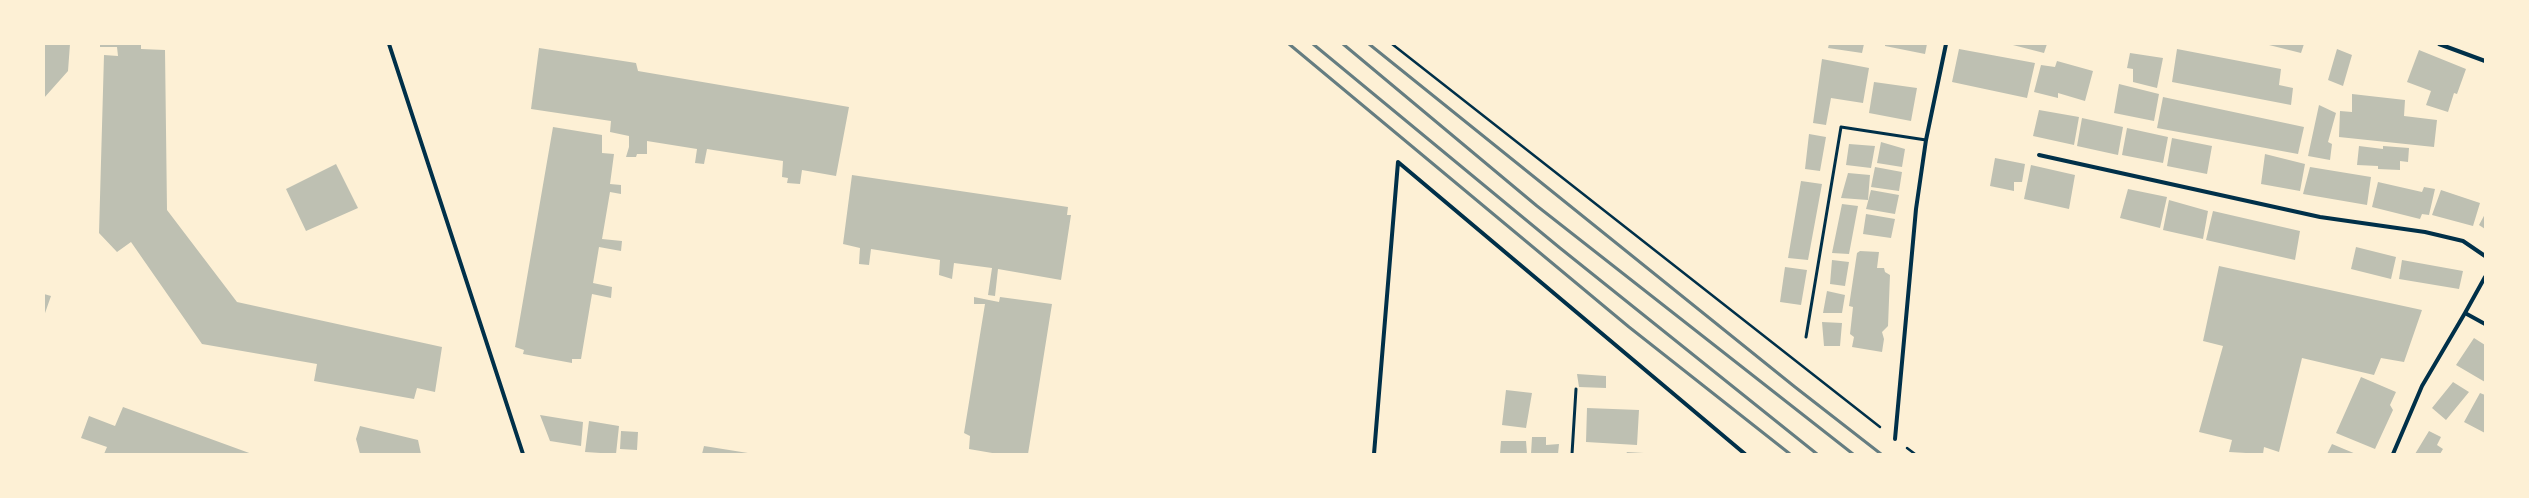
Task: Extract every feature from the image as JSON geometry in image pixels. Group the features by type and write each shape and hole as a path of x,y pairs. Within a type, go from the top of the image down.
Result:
{"street":[{"path":"389,44 523,454"},
{"path":"1895,439 1916,209 1926,140 1946,44"},
{"path":"2439,44 2485,61"},
{"path":"2039,156 2320,217 2425,232 2463,241 2485,256"},
{"path":"1374,454 1398,162 1745,454"},
{"path":"2393,454 2422,386 2485,277"},
{"path":"2465,313 2485,324"}],"lane":[{"path":"1806,337 1841,127 1926,140"},
{"path":"1572,454 1576,389"}],"path":[{"path":"1392,44 1915,454"}],"building":[{"path":"44,44 70,44 68,71 44,98"},
{"path":"100,44 141,44 141,49 165,50 167,210 237,302 442,347 435,392 417,388 414,399 314,381 317,364 202,344 131,242 117,252 99,233 104,55 118,56 117,47 100,47"},
{"path":"1829,44 1864,44 1862,53 1828,48"},
{"path":"1885,44 1927,44 1925,54 1885,46"},
{"path":"2009,44 2047,44 2044,53"},
{"path":"2265,44 2304,44 2301,53"},
{"path":"539,48 636,63 638,71 849,107 836,176 802,170 800,184 787,183 788,178 782,177 783,161 707,149 704,164 695,163 697,149 647,141 647,154 637,154 636,157 626,157 629,147 629,136 610,132 611,121 531,109"},
{"path":"1959,49 2035,63 2027,98 1952,82"},
{"path":"2177,49 2281,69 2279,85 2293,88 2291,105 2172,82"},
{"path":"2337,49 2352,55 2343,86 2328,80"},
{"path":"2419,50 2466,69 2457,94 2454,93 2448,112 2426,105 2431,91 2407,82"},
{"path":"2130,53 2163,58 2157,88 2133,82 2133,69 2127,68"},
{"path":"1822,59 1869,68 1863,103 1831,98 1826,125 1813,123"},
{"path":"2057,61 2093,71 2085,101 2058,93 2058,98 2034,92 2041,65 2055,67"},
{"path":"1874,82 1917,88 1911,121 1869,113"},
{"path":"2119,84 2159,94 2154,121 2114,113"},
{"path":"2352,94 2405,100 2404,116 2437,120 2434,147 2339,137 2340,111 2352,112"},
{"path":"2163,97 2304,127 2298,154 2157,128"},
{"path":"2319,105 2336,113 2328,142 2332,144 2330,160 2308,156"},
{"path":"2039,110 2079,117 2074,145 2033,136"},
{"path":"2082,118 2123,127 2118,155 2077,146"},
{"path":"553,127 602,135 602,153 614,154 610,184 621,185 621,194 610,192 602,239 622,241 621,251 599,247 593,283 612,287 611,298 592,294 581,359 572,359 572,363 523,354 524,350 515,347"},
{"path":"2127,128 2168,137 2163,163 2122,155"},
{"path":"1809,134 1826,137 1820,171 1805,169"},
{"path":"2172,138 2212,146 2207,174 2167,166"},
{"path":"1881,142 1905,149 1902,167 1877,163"},
{"path":"1849,144 1875,146 1871,168 1846,165"},
{"path":"2359,146 2383,149 2383,146 2409,148 2408,162 2400,161 2400,170 2378,169 2378,166 2357,165"},
{"path":"2265,154 2305,164 2300,191 2261,184"},
{"path":"1995,158 2025,164 2022,182 2014,182 2014,191 1990,186"},
{"path":"336,164 358,208 306,231 286,189"},
{"path":"2031,165 2075,175 2069,209 2024,199"},
{"path":"1875,167 1902,172 1899,191 1871,187"},
{"path":"2310,167 2371,177 2367,205 2303,194"},
{"path":"1848,173 1870,175 1868,200 1841,198"},
{"path":"852,175 1068,207 1067,215 1071,215 1061,280 998,269 995,296 988,295 992,268 954,263 952,279 939,275 940,260 871,249 869,265 859,264 860,248 843,244"},
{"path":"1801,181 1822,184 1808,260 1788,258"},
{"path":"2378,182 2422,192 2424,187 2435,189 2429,215 2422,214 2420,219 2372,207"},
{"path":"2128,189 2167,197 2160,228 2120,218"},
{"path":"1871,190 1899,195 1895,214 1866,209"},
{"path":"2441,190 2480,203 2473,226 2432,215"},
{"path":"2169,200 2208,211 2203,239 2163,230"},
{"path":"1842,204 1858,206 1849,254 1832,253"},
{"path":"2213,211 2300,231 2295,260 2206,240"},
{"path":"1866,214 1895,219 1891,238 1863,234"},
{"path":"2485,214 2485,229 2479,225"},
{"path":"2356,247 2396,257 2391,279 2351,269"},
{"path":"1860,251 1879,252 1877,268 1884,268 1885,272 1890,275 1888,326 1882,332 1884,339 1882,352 1852,347 1854,337 1850,334 1853,307 1849,306 1857,253"},
{"path":"1832,260 1849,262 1845,286 1830,284"},
{"path":"2402,260 2463,271 2459,289 2399,279"},
{"path":"2219,266 2422,310 2404,362 2381,358 2374,375 2302,358 2279,452 2264,447 2263,454 2229,452 2232,440 2199,432 2223,346 2203,341"},
{"path":"1785,267 1807,270 1801,305 1780,302"},
{"path":"1827,291 1845,295 1842,313 1823,313"},
{"path":"44,294 51,296 44,316"},
{"path":"974,297 999,302 1000,297 1052,304 1028,454 998,454 969,449 970,436 964,433 985,304 974,304"},
{"path":"1822,322 1842,323 1840,346 1824,346"},
{"path":"2474,338 2485,345 2485,382 2456,365"},
{"path":"1577,374 1606,376 1606,388 1579,387"},
{"path":"2361,377 2396,392 2390,405 2393,410 2375,449 2336,433"},
{"path":"2453,382 2469,392 2446,420 2432,408"},
{"path":"1506,390 1532,393 1526,428 1502,425"},
{"path":"2480,393 2485,395 2485,433 2464,422"},
{"path":"123,407 252,454 104,454 107,447 81,438 89,416 115,426"},
{"path":"1587,408 1639,410 1637,445 1586,442"},
{"path":"540,415 583,422 581,446 550,441"},
{"path":"589,421 619,426 616,454 585,452"},
{"path":"360,426 418,440 421,454 360,454 356,439"},
{"path":"621,431 638,432 637,450 620,449"},
{"path":"2429,431 2441,437 2437,445 2443,449 2440,454 2415,454"},
{"path":"1532,437 1546,437 1546,445 1559,444 1558,454 1531,454"},
{"path":"1501,441 1526,441 1527,454 1500,454"},
{"path":"2332,444 2356,454 2327,454"},
{"path":"704,446 748,453 748,454 702,454"},
{"path":"1627,452 1644,453 1644,454 1626,454"}],"railway":[{"path":"1289,44 1629,327 1790,454"},
{"path":"1313,44 1560,248 1817,454"},
{"path":"1343,44 1537,206 1853,454"},
{"path":"1369,44 1795,387 1881,454"}]}
